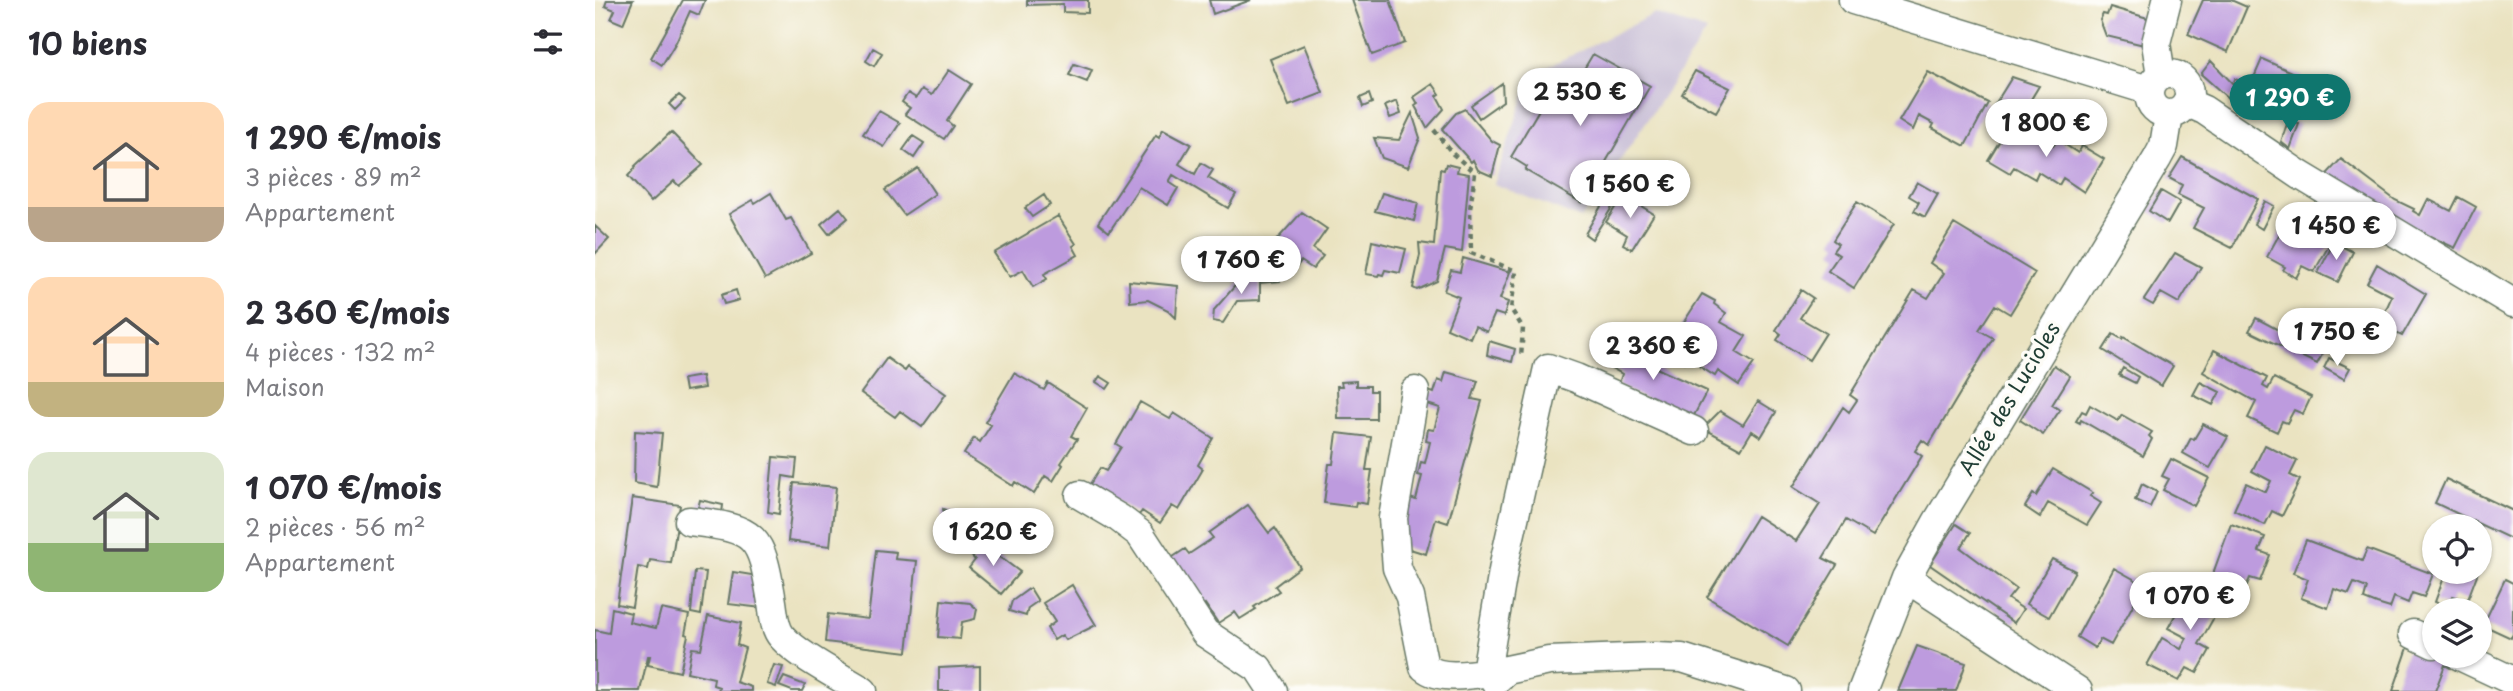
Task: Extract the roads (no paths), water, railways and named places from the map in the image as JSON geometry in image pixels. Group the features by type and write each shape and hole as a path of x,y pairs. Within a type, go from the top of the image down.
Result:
{"street":[{"path":"1853,0 2155,83 2170,74 2180,77 2187,84 2189,93 2178,109"},
{"path":"2155,83 2156,43 2167,0"},
{"path":"2178,109 2204,110 2300,175 2513,303"},
{"name":"Allée des Lucioles","path":"1862,691 1906,578 1944,510 2157,159 2178,109"},
{"path":"1491,678 1505,559 1548,369 1576,377 1694,431"},
{"path":"1415,391 1394,518 1397,568 1410,597 1424,667 1443,676 1491,678 1549,661 1619,657 1682,658 1786,691"},
{"path":"1080,495 1140,534 1205,634 1258,668 1273,691"},
{"path":"689,521 729,526 746,532 757,544 761,554 776,625 782,636 795,648 863,691"},
{"path":"1906,578 2078,691"},
{"path":"2485,668 2513,681"}]}
